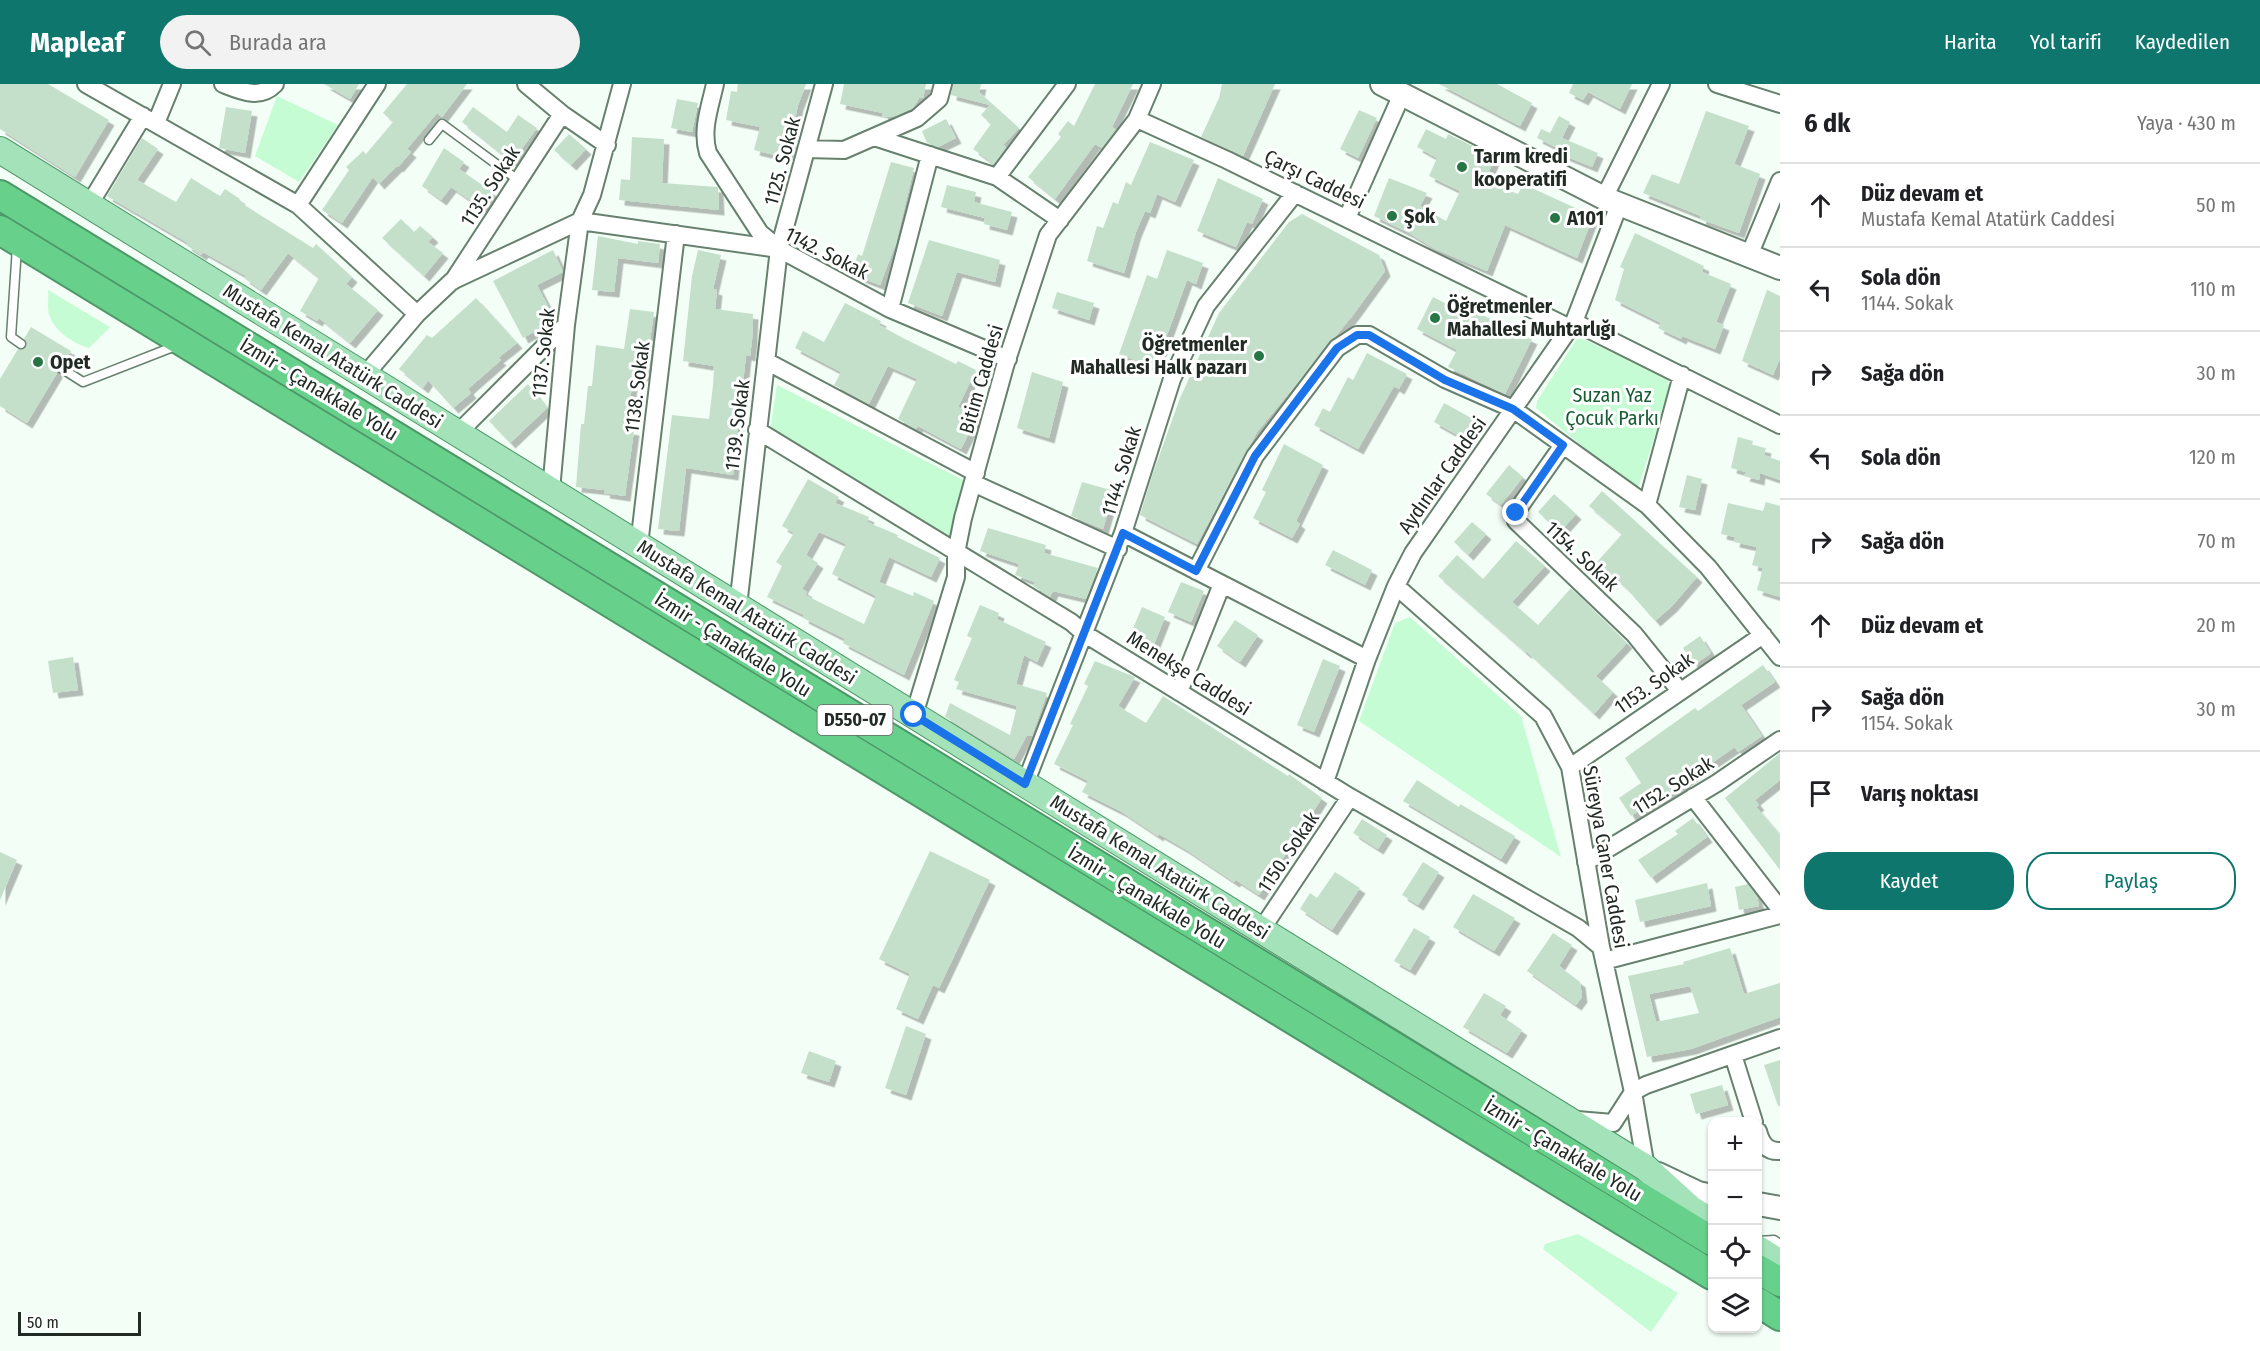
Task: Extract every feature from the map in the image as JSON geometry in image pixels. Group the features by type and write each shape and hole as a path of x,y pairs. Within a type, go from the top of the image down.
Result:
{"highway":[{"name":"İzmir - Çanakkale Yolu","path":"0,195 1708,1238"},
{"name":"İzmir - Çanakkale Yolu","path":"9,235 1708,1272"},
{"path":"1762,1271 1780,1282"},
{"path":"1762,1305 1780,1316"}],"main road":[{"path":"1392,89 1612,202 1749,258 1780,268"},
{"name":"Mustafa Kemal Atatürk Caddesi","path":"0,150 1646,1168 1691,1209 1708,1219"},
{"path":"1646,1168 1680,1222"},
{"path":"1646,1168 1698,1193 1708,1195"},
{"path":"1762,1205 1780,1208"},
{"path":"1762,1252 1780,1263"}],"street":[{"path":"86,84 298,205 417,314"},
{"path":"89,205 150,120 172,84"},
{"path":"223,84 247,93 264,92 275,84"},
{"path":"298,205 377,84"},
{"path":"526,84 562,114 607,145"},
{"name":"1137. Sokak","path":"551,490 566,325 580,220 592,195 622,84"},
{"path":"715,84 705,127 708,153 760,233 779,249"},
{"name":"1125. Sokak","path":"779,249 824,84"},
{"path":"807,149 844,150 917,118 939,99 943,84"},
{"name":"Bitim Caddesi","path":"914,715 956,577 956,553 974,478 1008,359 1048,235 1137,119 1152,84"},
{"name":"Aydınlar Caddesi","path":"1325,782 1367,659 1396,586 1413,553 1572,325 1612,202 1661,84"},
{"path":"1717,84 1780,104"},
{"path":"997,177 1062,86"},
{"path":"1347,218 1392,89"},
{"name":"1135. Sokak","path":"452,281 562,114"},
{"name":"Çarşı Caddesi","path":"1137,119 1682,375 1780,424"},
{"path":"874,137 997,177 1060,220"},
{"path":"890,309 930,155"},
{"path":"1749,258 1780,181"},
{"name":"1144. Sokak","path":"1025,784 1120,541 1172,379 1206,306 1295,193"},
{"path":"365,375 417,314 452,281 580,220"},
{"name":"1142. Sokak","path":"580,220 779,249 890,309 1008,359"},
{"name":"1138. Sokak","path":"639,545 676,234"},
{"name":"1139. Sokak","path":"738,606 779,249"},
{"path":"458,433 566,325"},
{"path":"1196,571 1255,456 1346,340 1357,335 1369,335 1445,380 1513,409 1647,505 1708,567 1780,657"},
{"path":"766,361 974,478 1196,571 1367,659"},
{"path":"1647,505 1682,375"},
{"name":"Menekşe Caddesi","path":"757,430 1071,622 1085,634 1325,782 1578,928 1602,954"},
{"name":"1154. Sokak","path":"1563,445 1518,509 1516,522 1634,634 1680,691"},
{"path":"1179,692 1222,584"},
{"name":"Süreyya Caner Caddesi","path":"1396,586 1543,716 1570,767 1602,954 1633,1092 1646,1168"},
{"name":"1153. Sokak","path":"1570,767 1763,635"},
{"name":"1152. Sokak","path":"1586,862 1693,797 1780,740"},
{"name":"1150. Sokak","path":"1261,930 1350,797"},
{"path":"1693,797 1780,909"},
{"path":"1602,954 1780,915"},
{"path":"1567,1119 1613,1123 1633,1092 1646,1085 1780,1038"},
{"path":"1733,1055 1752,1117"},
{"path":"1762,1140 1770,1150 1780,1151"}],"lane":[{"path":"429,140 441,124 518,180"},
{"path":"9,235 11,337 21,344"},
{"path":"61,368 83,382 186,341"},
{"path":"1762,1241 1774,1240 1780,1244"}],"green space":[{"path":"277,96 338,125 299,182 255,156"},
{"path":"48,290 110,327 89,348 71,340 59,331 51,320 48,311"},
{"name":"Suzan Yaz Çocuk Parkı","path":"1578,337 1666,376 1670,389 1637,491 1536,408 1537,401"},
{"path":"777,385 969,483 951,540 770,431"},
{"path":"1410,617 1521,716 1561,857 1359,721 1395,623"},
{"path":"1578,1234 1678,1293 1651,1332 1543,1249 1545,1244"}],"building":[{"path":"0,84 48,84 109,120 75,177 0,129"},
{"path":"324,84 359,84 350,99"},
{"path":"407,84 467,84 442,117 437,113 407,149 411,152 398,167 379,184 373,177 342,223 322,210 349,170 346,167 363,151 366,154 393,122 383,113"},
{"path":"738,84 806,84 798,105 787,158 754,150 760,127 726,120 731,91 737,92"},
{"path":"844,84 926,84 923,98 919,98 913,108 895,116 882,117 883,113 840,104"},
{"path":"953,84 981,84 979,92 1019,128 1003,145 1006,147 994,164 973,149 991,124 981,115 990,105 951,95"},
{"path":"1095,84 1133,84 1112,127 1116,130 1102,148 1095,144 1055,199 1028,177 1061,137 1058,134 1068,121 1074,126"},
{"path":"1222,84 1275,84 1243,156 1201,137 1219,98"},
{"path":"1439,84 1497,84 1532,103 1520,126"},
{"path":"1573,84 1632,84 1620,109 1588,92 1583,100 1569,93"},
{"path":"677,99 698,103 692,132 671,128"},
{"path":"226,107 252,111 245,153 219,148"},
{"path":"473,107 507,132 518,115 537,128 512,162 462,122"},
{"path":"1359,110 1377,118 1358,158 1340,149"},
{"path":"1706,111 1749,126 1734,164 1760,174 1739,233 1700,219 1701,216 1643,193 1652,174 1679,184"},
{"path":"1559,116 1570,122 1562,138 1598,153 1592,167 1563,155 1565,152 1537,138 1541,129 1550,133"},
{"path":"946,119 956,138 938,147 927,143 922,131"},
{"path":"1426,129 1446,139 1448,134 1495,157 1485,181 1518,194 1523,184 1593,216 1577,258 1505,225 1487,271 1435,249 1374,216 1389,178 1427,193 1420,206 1446,221 1460,191 1429,176 1437,158 1417,147"},
{"path":"569,134 586,149 571,165 554,150"},
{"path":"632,137 664,139 662,183 718,187 719,210 619,200 621,179 630,180"},
{"path":"142,138 158,149 137,180 176,202 191,178 220,196 225,189 240,199 238,201 313,248 316,244 352,277 346,284 378,310 350,343 319,318 317,321 300,311 319,278 288,253 261,290 244,278 246,276 203,252 201,255 186,245 188,243 107,196"},
{"path":"1150,142 1194,160 1175,202 1157,194 1150,213 1145,211 1136,232 1124,273 1087,261 1097,226 1103,228 1113,202 1118,204 1126,182 1131,185"},
{"path":"444,148 464,162 459,169 494,193 483,209 451,187 441,200 422,186"},
{"path":"891,162 914,168 896,243 880,285 851,274 858,254 862,256"},
{"path":"1218,178 1263,199 1252,224 1247,222 1236,247 1197,231"},
{"path":"947,185 976,192 974,202 1012,212 1007,230 984,224 985,218 941,207"},
{"name":"Öğretmenler Mahallesi Halk pazarı","path":"1302,214 1379,255 1385,271 1353,315 1257,432 1197,544 1140,515 1153,473 1180,398 1219,313 1289,222"},
{"path":"401,219 414,232 420,226 433,237 428,242 443,253 424,276 382,238"},
{"path":"1635,233 1704,266 1702,272 1731,284 1716,322 1724,325 1715,349 1682,336 1681,339 1658,328 1661,323 1615,300 1624,269 1620,267"},
{"path":"598,236 638,244 638,241 660,244 658,263 618,258 614,292 592,290"},
{"path":"929,240 1000,260 995,282 957,272 942,316 908,303"},
{"path":"553,250 563,272 537,285 555,320 523,338 493,281"},
{"path":"698,250 721,255 713,289 717,290 715,309 753,314 752,340 750,356 746,355 733,475 686,468 679,531 658,529 672,415 709,419 714,366 683,361 692,276"},
{"path":"1167,250 1203,263 1196,284 1187,280 1155,368 1119,354 1147,275 1157,279"},
{"path":"1767,290 1780,296 1780,358 1773,375 1742,361"},
{"path":"1057,292 1094,303 1089,320 1052,308"},
{"path":"1433,297 1473,317 1476,312 1532,339 1505,394 1448,367 1457,350 1417,329"},
{"path":"476,298 517,343 498,358 501,360 468,389 471,393 453,408 428,380 423,388 399,369 427,335 432,338"},
{"path":"845,303 881,321 879,325 905,339 956,364 958,361 976,370 958,407 977,417 961,449 918,426 916,429 898,419 917,379 888,366 869,404 834,385 841,372 795,348 803,331 824,342"},
{"path":"630,309 654,312 648,354 651,354 648,376 633,375 627,429 634,430 625,496 604,493 605,490 576,487 581,424 584,424 588,386 592,386 596,345 624,349"},
{"path":"31,327 71,351 64,362 55,365 57,373 27,423 0,406 0,379 18,349 26,347 24,339"},
{"path":"1367,353 1407,374 1399,389 1394,386 1358,449 1314,425 1323,408 1330,412 1348,377 1353,380"},
{"path":"1032,372 1063,382 1049,438 1017,428"},
{"path":"528,384 547,408 510,443 489,421"},
{"path":"1444,403 1473,419 1463,438 1434,422"},
{"path":"1738,437 1753,441 1752,445 1766,448 1764,455 1780,461 1780,480 1760,473 1759,480 1744,476 1746,472 1731,468"},
{"path":"1284,444 1323,465 1296,521 1300,524 1292,538 1253,518 1266,492 1262,490"},
{"path":"1509,465 1523,477 1501,505 1486,494"},
{"path":"1687,475 1702,479 1695,510 1679,507"},
{"path":"808,479 839,497 835,503 869,517 867,522 898,535 897,537 940,558 931,577 889,557 879,582 913,596 914,592 934,601 904,675 843,643 845,639 803,618 804,615 767,597 782,566 776,562 794,533 782,526","holes":["819,532 846,544 832,574 876,596 864,624 805,595 807,592 802,589 818,563 806,555"]},
{"path":"1082,482 1114,491 1103,529 1071,516"},
{"path":"1602,491 1697,577 1672,606 1655,621 1627,589 1597,562 1622,534 1589,506"},
{"path":"1554,494 1576,514 1560,532 1538,512"},
{"path":"1766,502 1780,506 1780,597 1757,590 1763,568 1752,565 1757,547 1734,542 1735,537 1721,534 1728,503 1763,511"},
{"path":"1472,522 1486,534 1468,555 1454,542"},
{"path":"988,528 1046,545 1044,553 1098,568 1086,599 1053,591 1050,597 1033,586 1035,582 1015,575 1019,564 980,551"},
{"path":"1516,541 1545,566 1512,602 1538,625 1571,588 1627,643 1596,676 1613,692 1594,714 1527,652 1438,576 1457,555 1483,579"},
{"path":"1333,550 1372,570 1365,585 1325,565"},
{"path":"1181,582 1204,591 1191,622 1168,612"},
{"path":"980,605 999,613 997,619 1046,642 1037,662 1024,655 1016,684 1047,693 1032,736 1027,735 1014,759 945,717 950,703 1010,735 1017,706 956,689 959,682 954,680 972,638 967,636"},
{"path":"1142,607 1165,617 1153,647 1129,638"},
{"path":"1235,620 1258,635 1240,662 1217,646"},
{"path":"1700,636 1711,653 1694,665 1683,648"},
{"path":"73,657 78,690 53,693 48,661"},
{"path":"1323,659 1340,666 1314,732 1297,725"},
{"path":"1095,661 1135,677 1118,706 1146,723 1163,696 1288,776 1289,774 1322,798 1259,895 1236,880 1234,882 1185,849 1159,834 1158,836 1122,812 1082,792 1088,781 1054,764 1073,725 1070,724 1088,686 1084,684"},
{"path":"1763,665 1775,682 1741,705 1762,736 1738,752 1735,747 1685,781 1687,784 1658,804 1655,800 1631,816 1619,798 1641,783 1625,758 1695,708 1698,711"},
{"path":"1780,753 1780,780 1755,800 1759,805 1756,807 1780,835 1780,870 1725,798"},
{"path":"1417,780 1459,807 1460,804 1515,836 1501,859 1403,801"},
{"path":"1693,818 1707,837 1651,878 1638,860 1678,834 1675,831"},
{"path":"1362,819 1387,835 1378,849 1353,833"},
{"path":"930,851 990,880 939,988 933,985 918,1019 896,1009 910,974 879,959"},
{"path":"0,852 17,860 0,900"},
{"path":"1423,862 1439,872 1418,905 1402,895"},
{"path":"1335,872 1360,888 1332,930 1300,909 1310,893 1317,898"},
{"path":"1707,883 1711,906 1640,922 1635,900"},
{"path":"1748,884 1757,897 1759,906 1739,910 1735,887"},
{"path":"1473,894 1515,918 1494,951 1453,927"},
{"path":"1414,928 1430,937 1410,970 1394,961"},
{"path":"1553,933 1572,945 1559,966 1580,982 1582,997 1576,1005 1527,971"},
{"path":"1730,948 1744,994 1780,983 1780,1017 1691,1049 1647,1057 1628,976 1684,964 1683,962","holes":["1690,986 1699,1013 1656,1022 1649,994"]},
{"path":"1484,993 1506,1006 1500,1015 1522,1030 1507,1053 1463,1027"},
{"path":"906,1026 926,1034 906,1095 885,1088"},
{"path":"809,1051 836,1061 829,1082 801,1073"},
{"path":"1780,1060 1780,1106 1778,1106 1764,1065"},
{"path":"1722,1085 1728,1105 1696,1114 1690,1094"}],"place":[{"name":"Tarım kredi kooperatifi","path":"1462,167"},
{"name":"Şok","path":"1392,216"},
{"name":"A101","path":"1555,218"},
{"name":"Öğretmenler Mahallesi Muhtarlığı","path":"1435,318"},
{"name":"Öğretmenler Mahallesi Halk pazarı","path":"1259,356"},
{"name":"Opet","path":"38,362"}],"route":[{"path":"914,715 1025,784 1123,533 1196,571 1255,456 1337,348 1346,340 1357,335 1369,335 1445,380 1513,409 1563,445 1516,513"}]}
